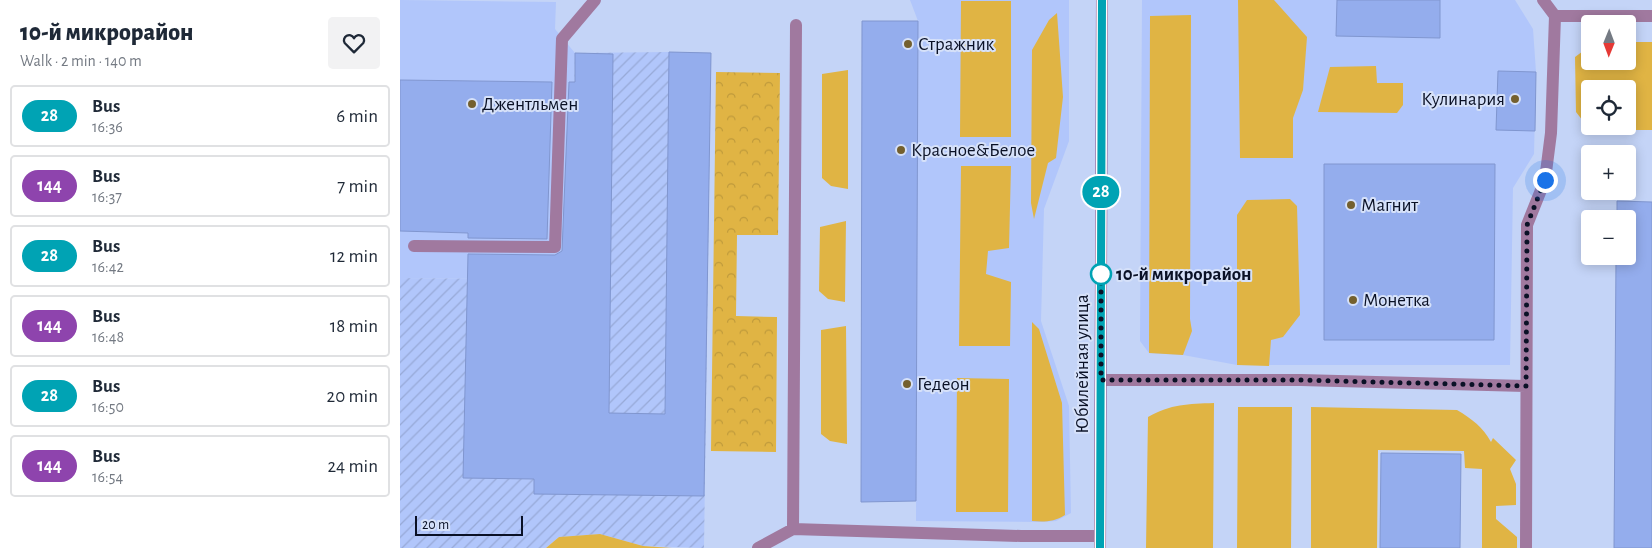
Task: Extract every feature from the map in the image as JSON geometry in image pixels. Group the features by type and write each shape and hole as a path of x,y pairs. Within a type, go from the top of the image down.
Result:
{"main road":[{"name":"Юбилейная улица","path":"1100,542 1102,0"}],"lane":[{"path":"414,246 555,247 562,39 595,0"},
{"path":"1526,548 1527,225 1545,180 1551,133 1555,16 1543,0"},
{"path":"1555,16 1652,16"},
{"path":"793,529 796,25"},
{"path":"1101,380 1301,380 1526,386"},
{"path":"758,548 793,529 1021,536 1100,542"}],"shaded area":[{"path":"400,0 556,2 555,29 575,53 571,280 400,278"},
{"path":"910,0 1069,0 1069,141 1044,209 1041,321 1069,406 1071,513 1056,521 916,521 918,21"},
{"path":"1142,0 1515,0 1533,29 1536,72 1534,154 1513,188 1510,365 1237,365 1183,355 1149,353 1140,341"},
{"path":"575,53 711,53 704,548 643,546 600,534 559,537 546,548 400,548 400,278 571,280"}],"green space":[{"path":"1238,0 1274,0 1307,37 1303,90 1293,118 1293,158 1240,158"},
{"path":"961,1 1011,1 1011,137 960,137"},
{"path":"1057,13 1063,97 1056,158 1048,163 1034,219 1031,203 1032,50 1049,20"},
{"path":"1191,15 1190,319 1192,331 1183,355 1149,353 1150,16"},
{"path":"1636,42 1652,42 1652,130 1636,130 1636,80 1581,80 1581,118 1576,112 1575,57 1581,53 1581,70 1636,70"},
{"path":"1376,66 1377,83 1403,83 1403,105 1397,113 1318,112 1330,67"},
{"path":"848,70 848,189 831,186 822,178 822,74"},
{"path":"716,72 780,73 778,235 737,235 736,316 777,317 776,452 711,451"},
{"path":"961,166 1011,166 1009,248 988,251 986,274 1011,282 1010,346 959,346"},
{"path":"1290,199 1297,206 1300,315 1283,337 1271,340 1269,366 1237,365 1237,215 1247,200"},
{"path":"846,221 845,302 828,299 819,291 820,227"},
{"path":"1032,322 1039,329 1062,403 1065,515 1057,519 1045,521 1032,521"},
{"path":"846,326 847,444 830,441 821,434 821,330"},
{"path":"957,378 1009,379 1008,512 956,512"},
{"path":"1214,403 1213,548 1146,548 1148,417 1172,407"},
{"path":"1238,407 1292,407 1291,548 1237,548"},
{"path":"1311,407 1457,410 1468,417 1481,428 1491,442 1493,438 1516,460 1510,469 1516,484 1516,505 1496,506 1496,519 1517,537 1517,548 1482,548 1482,469 1465,468 1464,451 1378,450 1377,548 1311,548"},
{"path":"600,534 643,546 672,548 546,548 559,537"}],"building":[{"path":"1337,0 1440,0 1440,38 1336,36"},
{"path":"862,21 918,21 916,501 861,502"},
{"path":"669,52 711,53 704,496 534,494 534,479 463,478 468,254 555,255 562,251 569,82 575,82 575,53 613,54 609,413 665,414"},
{"path":"1498,71 1536,72 1535,131 1496,130"},
{"path":"400,80 552,82 547,239 468,238 468,233 400,231"},
{"path":"1324,164 1495,164 1494,340 1324,340"},
{"path":"1617,201 1652,202 1652,548 1614,548 1616,265 1636,265 1636,210 1617,210"},
{"path":"1381,453 1461,454 1460,548 1380,548"}],"bus line":[{"name":"28","path":"1100,548 1102,0"}],"place":[{"name":"Стражник","path":"908,44"},
{"name":"Кулинария","path":"1515,99"},
{"name":"Джентльмен","path":"472,104"},
{"name":"Красное&Белое","path":"901,150"},
{"name":"Магнит","path":"1351,205"},
{"name":"10-й микрорайон","path":"1101,274"},
{"name":"Монетка","path":"1353,300"},
{"name":"Гедеон","path":"907,384"}],"route":[{"path":"1101,274 1101,380 1301,380 1526,386 1527,225 1545,180"}]}
